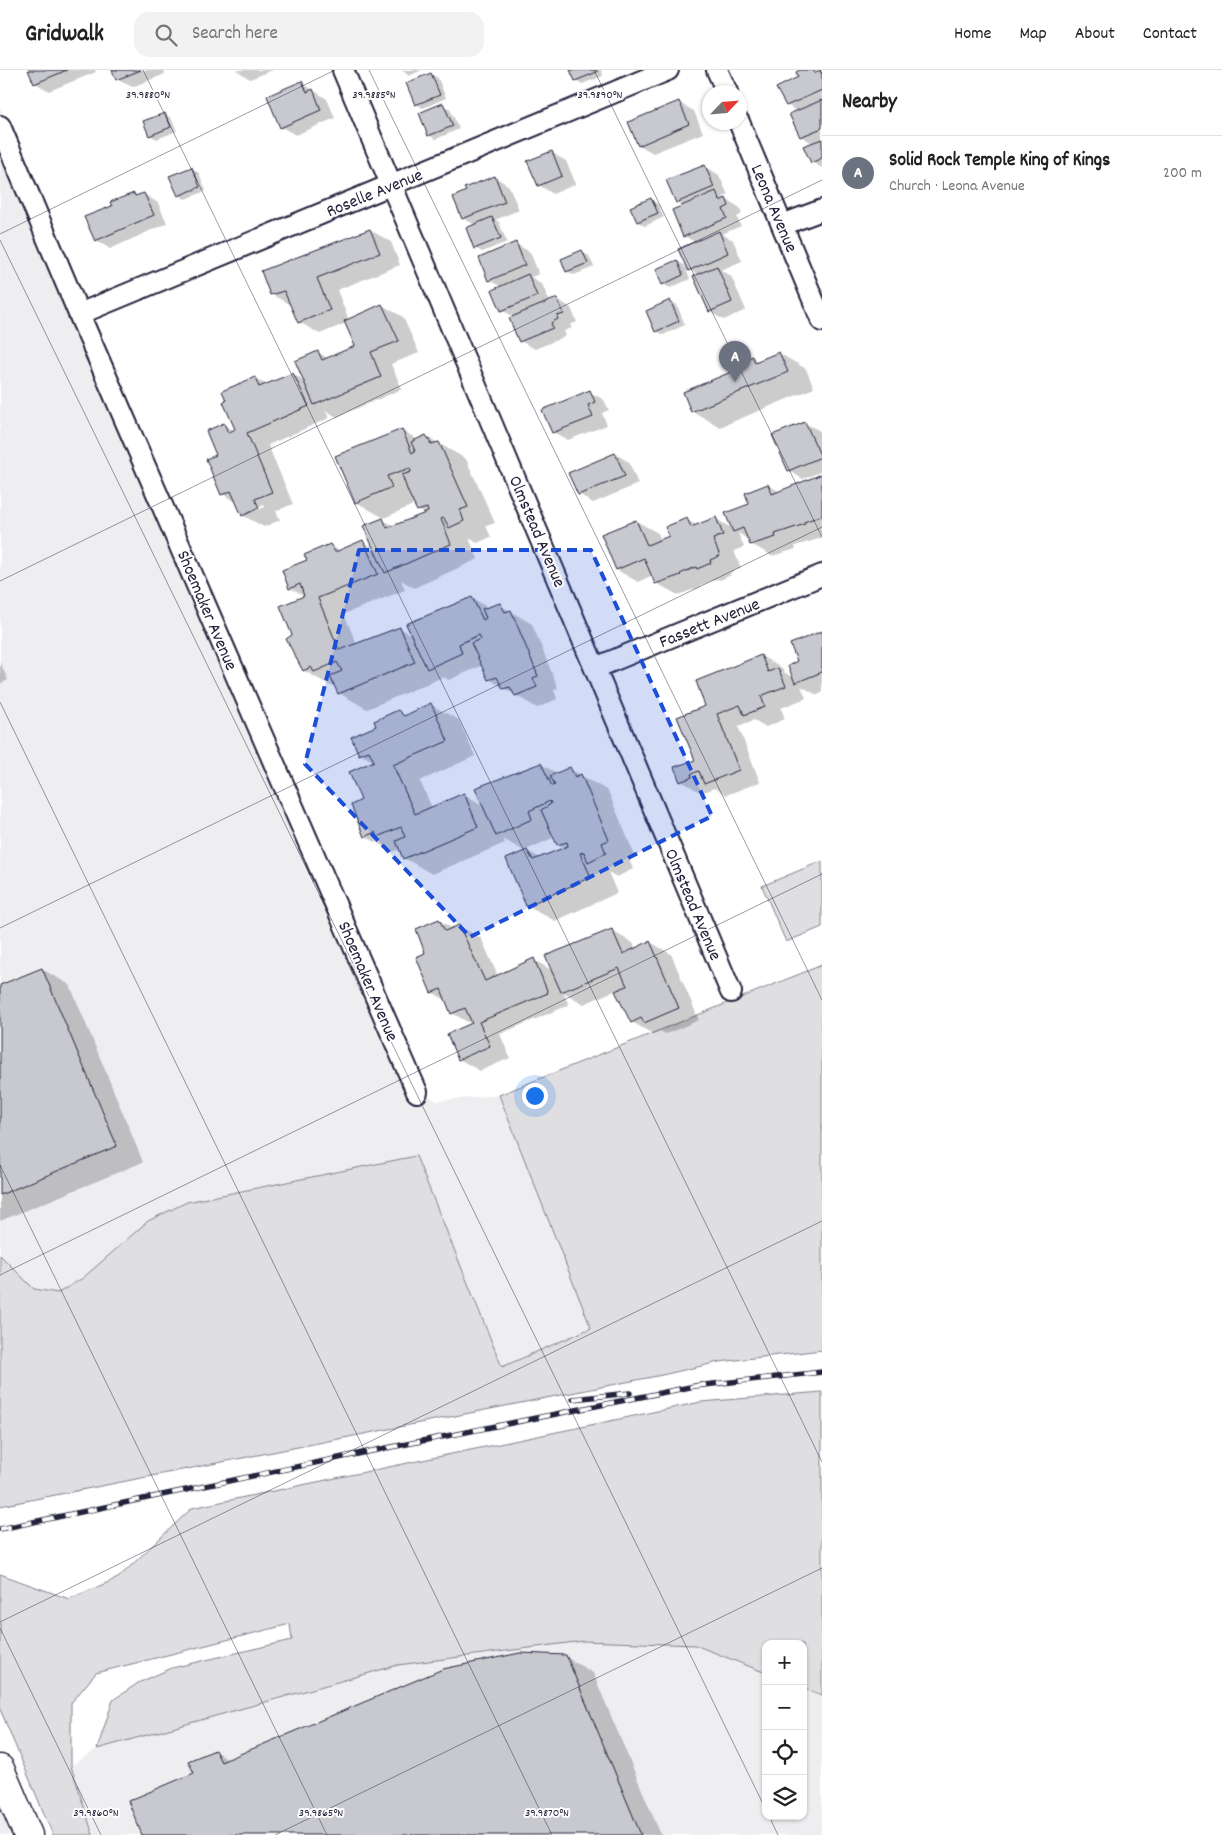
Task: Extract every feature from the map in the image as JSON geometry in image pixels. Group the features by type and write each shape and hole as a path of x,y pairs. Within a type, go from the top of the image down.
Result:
{"main road":[{"path":"0,1769 28,1835"}],"street":[{"name":"Olmstead Avenue","path":"343,70 732,992"},
{"name":"Roselle Avenue","path":"79,314 668,70"},
{"path":"717,70 723,85"},
{"name":"Shoemaker Avenue","path":"0,126 79,314 416,1092"},
{"name":"Leona Avenue","path":"742,130 822,320"},
{"path":"782,226 822,210"},
{"name":"Fassett Avenue","path":"595,668 822,575"}],"highlighted area":[{"path":"359,550 591,550 712,816 470,937 305,764"}],"shaded area":[{"path":"0,107 407,1083 437,1101 499,1095 591,1328 501,1368 416,1156 148,1221 83,1278 58,1294 34,1289 0,1255"},
{"path":"822,861 822,927 786,942 762,886"},
{"path":"822,965 822,1350 719,1362 662,1375 0,1506 0,1255 34,1289 58,1293 83,1278 148,1221 187,1202 416,1156 502,1367 591,1328 499,1095"},
{"path":"822,1392 822,1695 807,1689 807,1640 762,1640 762,1671 695,1645 583,1641 398,1665 97,1749 113,1700 138,1683 172,1668 292,1640 290,1624 96,1673 71,1703 71,1766 93,1835 53,1835 0,1709 0,1574 69,1599 118,1578 192,1508 701,1402"},
{"path":"583,1641 695,1645 762,1671 762,1820 807,1820 807,1689 822,1695 822,1835 93,1835 71,1766 97,1749 398,1665"},
{"path":"0,1802 35,1835 0,1835"}],"building":[{"path":"28,70 67,70 34,84"},
{"path":"112,70 141,70 116,80"},
{"path":"570,70 597,70 597,72 575,81"},
{"path":"800,70 813,70 815,73 820,70 822,90 786,106 776,88 798,77 796,72"},
{"path":"431,73 440,95 415,105 406,83"},
{"path":"302,81 307,92 313,89 321,110 280,128 267,96"},
{"path":"822,100 822,128 800,137 789,114"},
{"path":"679,101 689,124 638,146 628,122"},
{"path":"443,103 453,126 428,136 419,113"},
{"path":"165,113 171,127 149,136 143,121"},
{"path":"822,139 822,158 811,163 803,146"},
{"path":"552,151 562,176 538,186 527,161"},
{"path":"705,165 714,187 676,203 666,180"},
{"path":"192,167 200,187 178,196 169,176"},
{"path":"495,176 505,202 462,219 453,197 466,191 464,188"},
{"path":"716,191 720,201 726,198 729,206 723,209 727,218 683,237 672,210"},
{"path":"134,193 135,196 144,193 154,215 95,241 84,217 112,206 110,202"},
{"path":"651,198 658,213 637,222 630,207"},
{"path":"492,217 501,238 474,249 466,228"},
{"path":"370,229 380,253 317,278 330,310 298,323 284,291 270,295 261,271"},
{"path":"719,231 728,253 688,271 678,249"},
{"path":"516,242 525,265 488,281 479,258"},
{"path":"582,250 588,263 566,272 561,259"},
{"path":"677,260 683,275 662,285 656,269"},
{"path":"717,266 732,302 709,312 693,276"},
{"path":"528,274 537,296 501,311 492,290"},
{"path":"557,298 564,314 557,316 558,319 551,323 553,328 519,342 509,318"},
{"path":"670,300 679,321 655,332 646,311"},
{"path":"382,304 399,341 371,352 381,377 314,405 295,361 318,351 322,360 355,346 344,321"},
{"path":"779,352 788,372 691,412 683,392 748,365 745,360 752,356 755,362"},
{"path":"293,373 309,406 247,433 272,492 255,499 259,508 242,516 231,491 221,495 206,459 216,455 206,431 224,423 228,433 235,429 223,402 226,400 222,391 255,377 259,387"},
{"path":"590,390 595,402 588,405 593,417 552,433 542,410"},
{"path":"805,422 821,457 788,471 772,435"},
{"path":"402,429 412,453 415,451 411,442 426,435 431,444 439,442 468,507 460,510 464,521 449,528 444,518 441,519 451,544 385,573 363,526 383,518 387,528 428,512 427,508 417,511 408,492 402,475 411,472 410,468 387,476 392,487 355,503 335,456"},
{"path":"615,453 625,476 578,495 568,473"},
{"path":"822,474 822,517 820,516 804,522 805,524 775,534 776,537 750,545 743,528 733,532 725,513 749,504 745,493 768,484 772,494"},
{"path":"716,517 723,535 713,539 720,556 710,560 711,563 697,569 696,567 681,575 655,584 644,558 616,570 601,534 636,520 647,545 669,536 665,527 687,518 691,527"},
{"path":"363,540 378,574 318,598 339,650 400,627 415,662 338,694 330,676 342,671 337,662 314,672 311,667 303,671 286,639 292,635 280,606 304,596 300,584 289,589 282,570 307,560 304,555 330,544 335,552"},
{"path":"472,597 483,620 486,618 482,609 500,603 505,612 511,610 538,676 533,678 537,687 515,696 510,687 503,689 497,677 488,680 471,643 481,639 479,635 459,644 462,653 427,669 406,624"},
{"path":"822,631 822,672 795,683 788,666 797,661 790,644"},
{"path":"761,655 768,672 778,668 786,686 761,696 765,707 744,715 740,705 717,714 739,770 704,784 699,771 691,774 692,777 680,782 674,767 695,760 677,717 705,706 696,681"},
{"path":"431,703 448,741 393,765 415,814 464,793 478,827 403,859 396,841 405,837 401,827 377,837 375,832 364,837 351,805 361,800 349,772 374,761 369,751 359,755 351,737 376,726 374,721 398,710 404,716"},
{"path":"541,763 552,786 555,785 550,776 570,767 575,777 581,774 609,840 602,843 606,853 588,862 584,852 580,853 591,877 526,906 506,859 527,850 533,860 568,846 567,842 557,845 541,810 551,804 550,801 529,811 532,819 496,836 475,788"},
{"path":"439,919 445,931 459,925 485,981 534,958 548,993 479,1022 490,1046 458,1060 447,1034 472,1023 465,1008 451,1014 441,989 431,993 416,957 425,953 416,929"},
{"path":"612,929 623,954 650,941 679,1008 644,1023 641,1018 631,1023 615,991 627,986 619,968 561,992 545,956"},
{"path":"42,968 117,1146 0,1195 0,985"},
{"path":"520,1653 566,1655 641,1835 142,1835 128,1801 194,1773 188,1761 215,1750 221,1762 443,1669"}],"railway":[{"path":"695,1386 822,1372"},
{"path":"0,1529 700,1385"},
{"path":"573,1399 630,1393"}],"place":[{"name":"Solid Rock Temple King of Kings","path":"735,382"}]}
